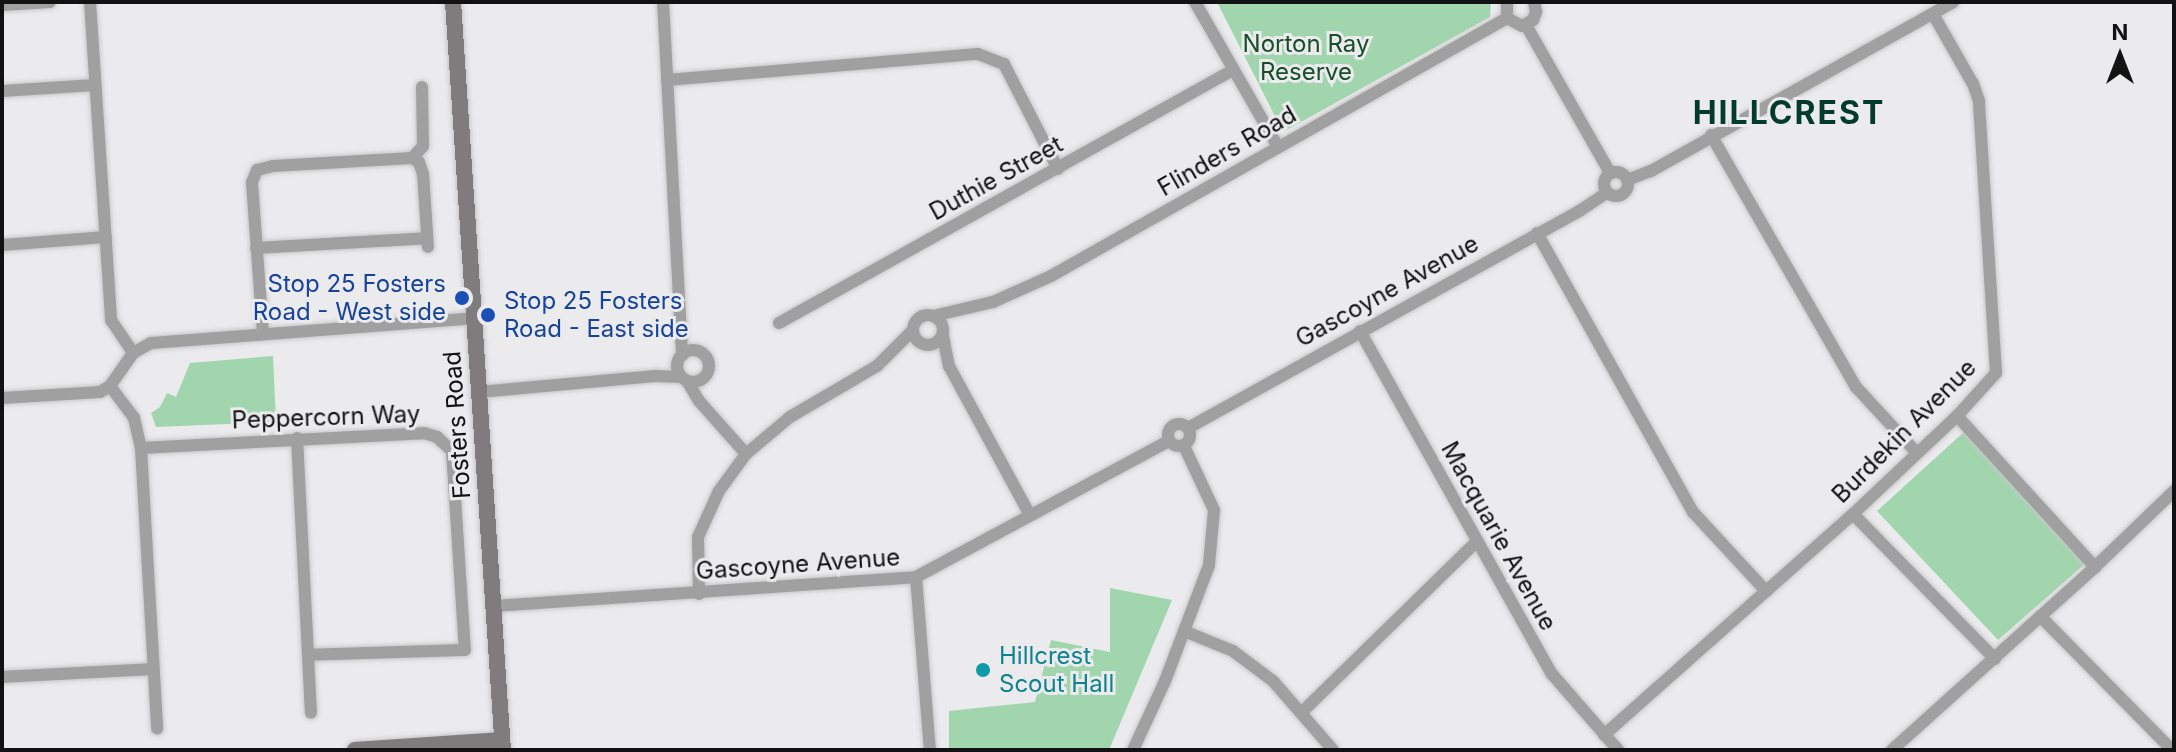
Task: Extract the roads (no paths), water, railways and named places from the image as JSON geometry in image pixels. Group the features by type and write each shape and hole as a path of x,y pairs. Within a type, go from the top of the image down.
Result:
{"main road":[{"name":"Fosters Road","path":"453,2 502,745"},
{"path":"355,750 502,745"}],"street":[{"path":"2,5 50,2"},
{"path":"90,2 111,320 133,353"},
{"path":"663,2 682,333 680,358 684,379 699,401 746,454"},
{"path":"1195,2 1278,147"},
{"path":"1507,2 1507,18 1516,25 1526,25 1533,20 1536,3"},
{"path":"1627,180 1651,171 1953,2"},
{"name":"Burdekin Avenue","path":"1604,735 1853,514 1957,416 1996,373 1979,101 1973,84 1933,14"},
{"name":"Flinders Road","path":"933,316 993,302 1051,276 1507,18"},
{"path":"1526,25 1610,173"},
{"path":"667,80 978,54 1004,64 1058,169"},
{"name":"Duthie Street","path":"779,323 1233,70"},
{"path":"2,91 95,85"},
{"path":"412,158 423,146 422,87"},
{"path":"1711,135 1856,387 1917,453"},
{"path":"256,248 427,242 423,174 419,162 412,158 273,166 257,170 252,182 256,248 263,333"},
{"path":"1610,173 1621,173 1627,180"},
{"path":"1610,173 1604,181 1606,193 1622,195 1627,180"},
{"name":"Gascoyne Avenue","path":"1188,428 1606,193"},
{"path":"1537,233 1693,512 1766,591"},
{"path":"2,245 106,237"},
{"name":"Flinders Road","path":"943,333 964,310"},
{"path":"887,358 913,330 919,318 933,316 943,333 949,366 1030,515"},
{"path":"2,398 100,392 110,386 133,353 151,343 181,338 474,318"},
{"path":"913,330 916,339 949,366"},
{"name":"Macquarie Avenue","path":"1360,331 1552,674 1618,750"},
{"path":"682,333 709,363 699,401"},
{"path":"699,594 698,537 719,491 746,454 790,417 887,358 925,346 943,333"},
{"path":"655,376 696,350"},
{"path":"479,392 655,376 697,382 706,376"},
{"path":"110,386 134,418 141,448 157,729"},
{"path":"1957,416 2095,567"},
{"path":"1180,424 1188,428 1191,436 1184,446 1175,446 1169,441 1172,426 1180,424"},
{"name":"Peppercorn Way","path":"141,448 424,433 437,437 452,451 465,650 308,655"},
{"path":"297,438 311,713"},
{"name":"Gascoyne Avenue","path":"493,606 916,577 1169,441"},
{"path":"1133,750 1209,565 1214,510 1184,446"},
{"path":"1892,750 1995,659 2174,491"},
{"path":"1853,514 1995,659"},
{"path":"1303,711 1476,542"},
{"path":"916,577 930,750"},
{"path":"2040,616 2172,750"},
{"path":"1184,631 1233,651 1273,681 1303,711 1333,750"},
{"path":"2,677 153,669"}],"place":[{"name":"Stop 25 Fosters Road - West side","path":"462,298"},
{"name":"Stop 25 Fosters Road - East side","path":"488,315"},
{"name":"Hillcrest Scout Hall","path":"983,670"}],"district":[{"name":"HILLCREST","path":"1789,113"}],"park label":[{"name":"Norton Ray Reserve","path":"1306,58"}]}
